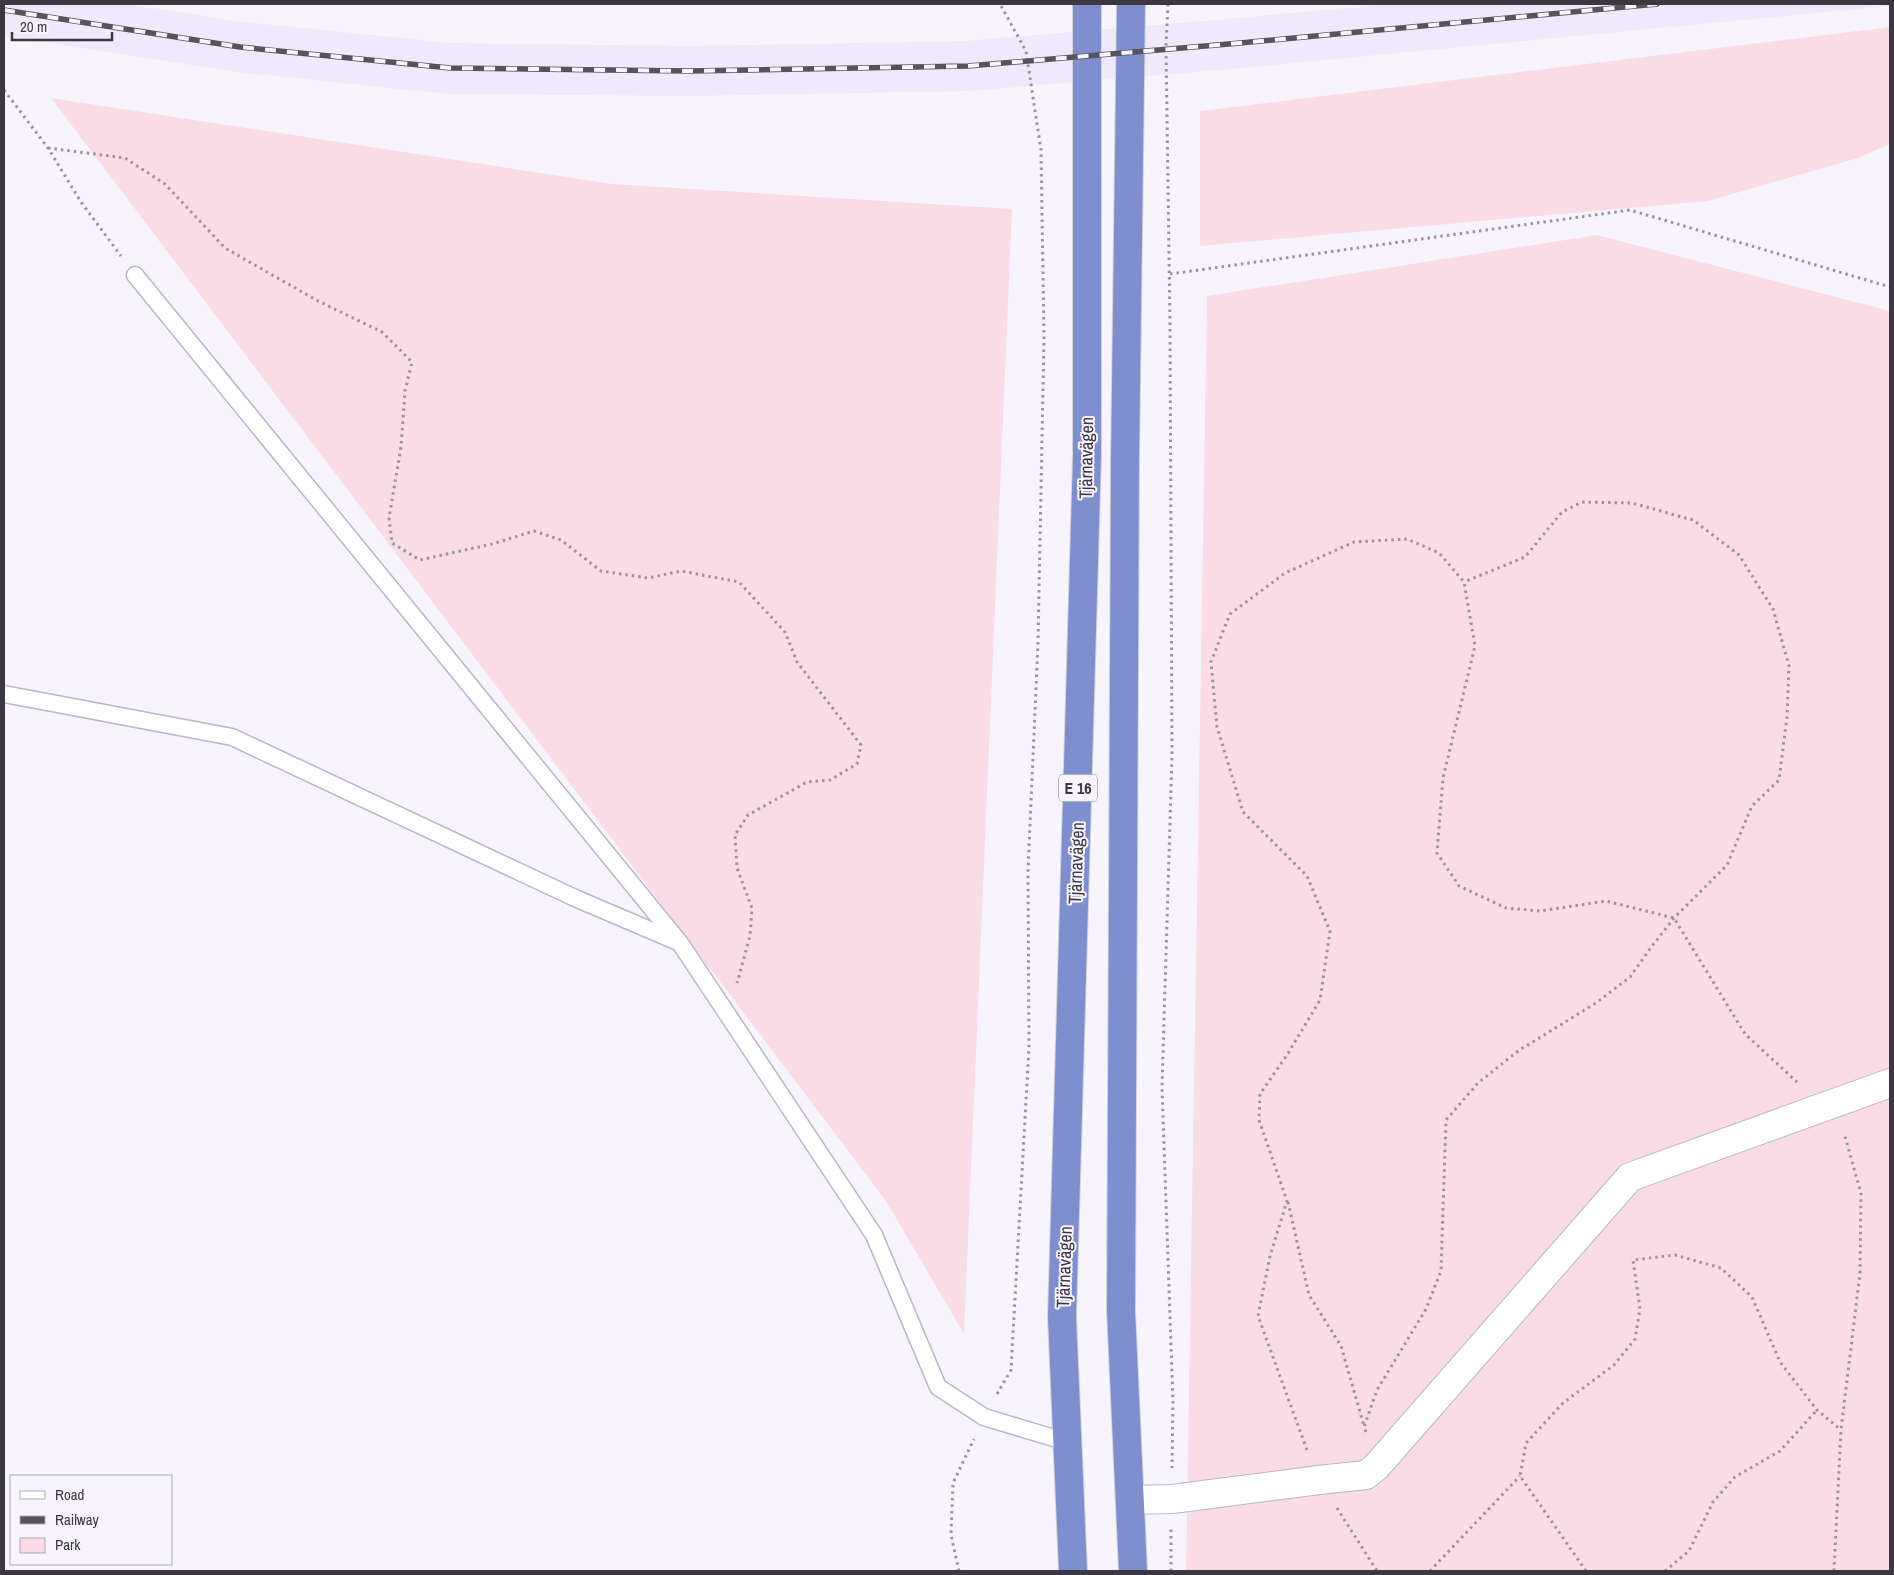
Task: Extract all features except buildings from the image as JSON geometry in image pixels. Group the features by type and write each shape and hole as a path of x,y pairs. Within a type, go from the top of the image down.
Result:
{"highway":[{"name":"Tjärnavägen","path":"1074,1571 1062,1317 1087,456 1087,4"},
{"path":"1131,4 1125,462 1121,1311 1133,1571"}],"street":[{"path":"1130,1500 1172,1499 1366,1475 1376,1467 1630,1177 1890,1083"}],"lane":[{"path":"135,274 680,943 874,1236 938,1387 984,1416 1067,1442"},
{"path":"4,694 232,737 574,898 680,943"}],"path":[{"path":"959,1571 951,1535 953,1483 984,1416 1011,1370 1028,1057 1028,871 1038,642 1044,338 1042,150 1026,52 1000,4"},
{"path":"1168,4 1166,46 1170,274 1172,756 1162,1088 1172,1402 1171,1571"},
{"path":"4,90 48,148 81,202 135,274"},
{"path":"48,148 125,158 165,184 225,248 318,301 382,332 412,362 405,391 400,447 389,518 392,543 420,560 492,544 534,531 561,540 601,571 648,578 681,571 739,582 785,632 797,662 861,745 856,764 830,780 808,782 748,815 735,835 737,868 752,908 750,936 737,983 735,1024"},
{"path":"1170,274 1630,210 1890,287"},
{"path":"1364,1427 1377,1390 1426,1309 1441,1271 1446,1120 1478,1083 1518,1051 1596,1003 1630,978 1674,918 1727,865 1752,806 1779,780 1787,717 1789,666 1773,609 1739,554 1693,520 1632,503 1582,502 1562,512 1525,557 1464,582"},
{"path":"1376,1467 1342,1346 1309,1295 1287,1201 1259,1120 1260,1094 1287,1055 1320,1000 1330,930 1307,876 1243,812 1217,728 1211,662 1230,614 1285,574 1354,542 1406,539 1439,553 1464,582 1475,646 1443,778 1437,853 1459,886 1506,908 1540,911 1606,901 1674,918 1745,1034 1824,1107 1845,1135 1861,1193 1860,1273 1841,1430 1834,1571"},
{"path":"1287,1201 1270,1256 1258,1316 1319,1480 1377,1571"},
{"path":"1430,1571 1520,1476 1526,1442 1562,1402 1614,1365 1635,1339 1640,1309 1632,1260 1675,1255 1721,1268 1752,1297 1780,1362 1817,1410 1841,1430"},
{"path":"1665,1571 1689,1551 1713,1502 1735,1477 1780,1451 1817,1410"},
{"path":"1520,1476 1586,1571"}],"shaded area":[{"path":"4,4 128,4 243,22 451,43 689,46 966,41 1389,4 1890,4 1890,6 1231,69 969,91 690,96 448,94 237,72 4,36"}],"green space":[{"path":"1890,27 1890,144 1858,158 1708,201 1200,246 1200,111"},
{"path":"51,98 612,184 1012,209 964,1334 886,1201"},
{"path":"1597,235 1890,311 1890,1571 1186,1571 1207,296"}],"railway":[{"path":"4,10 240,47 450,68 689,71 968,66 1657,4"}]}
